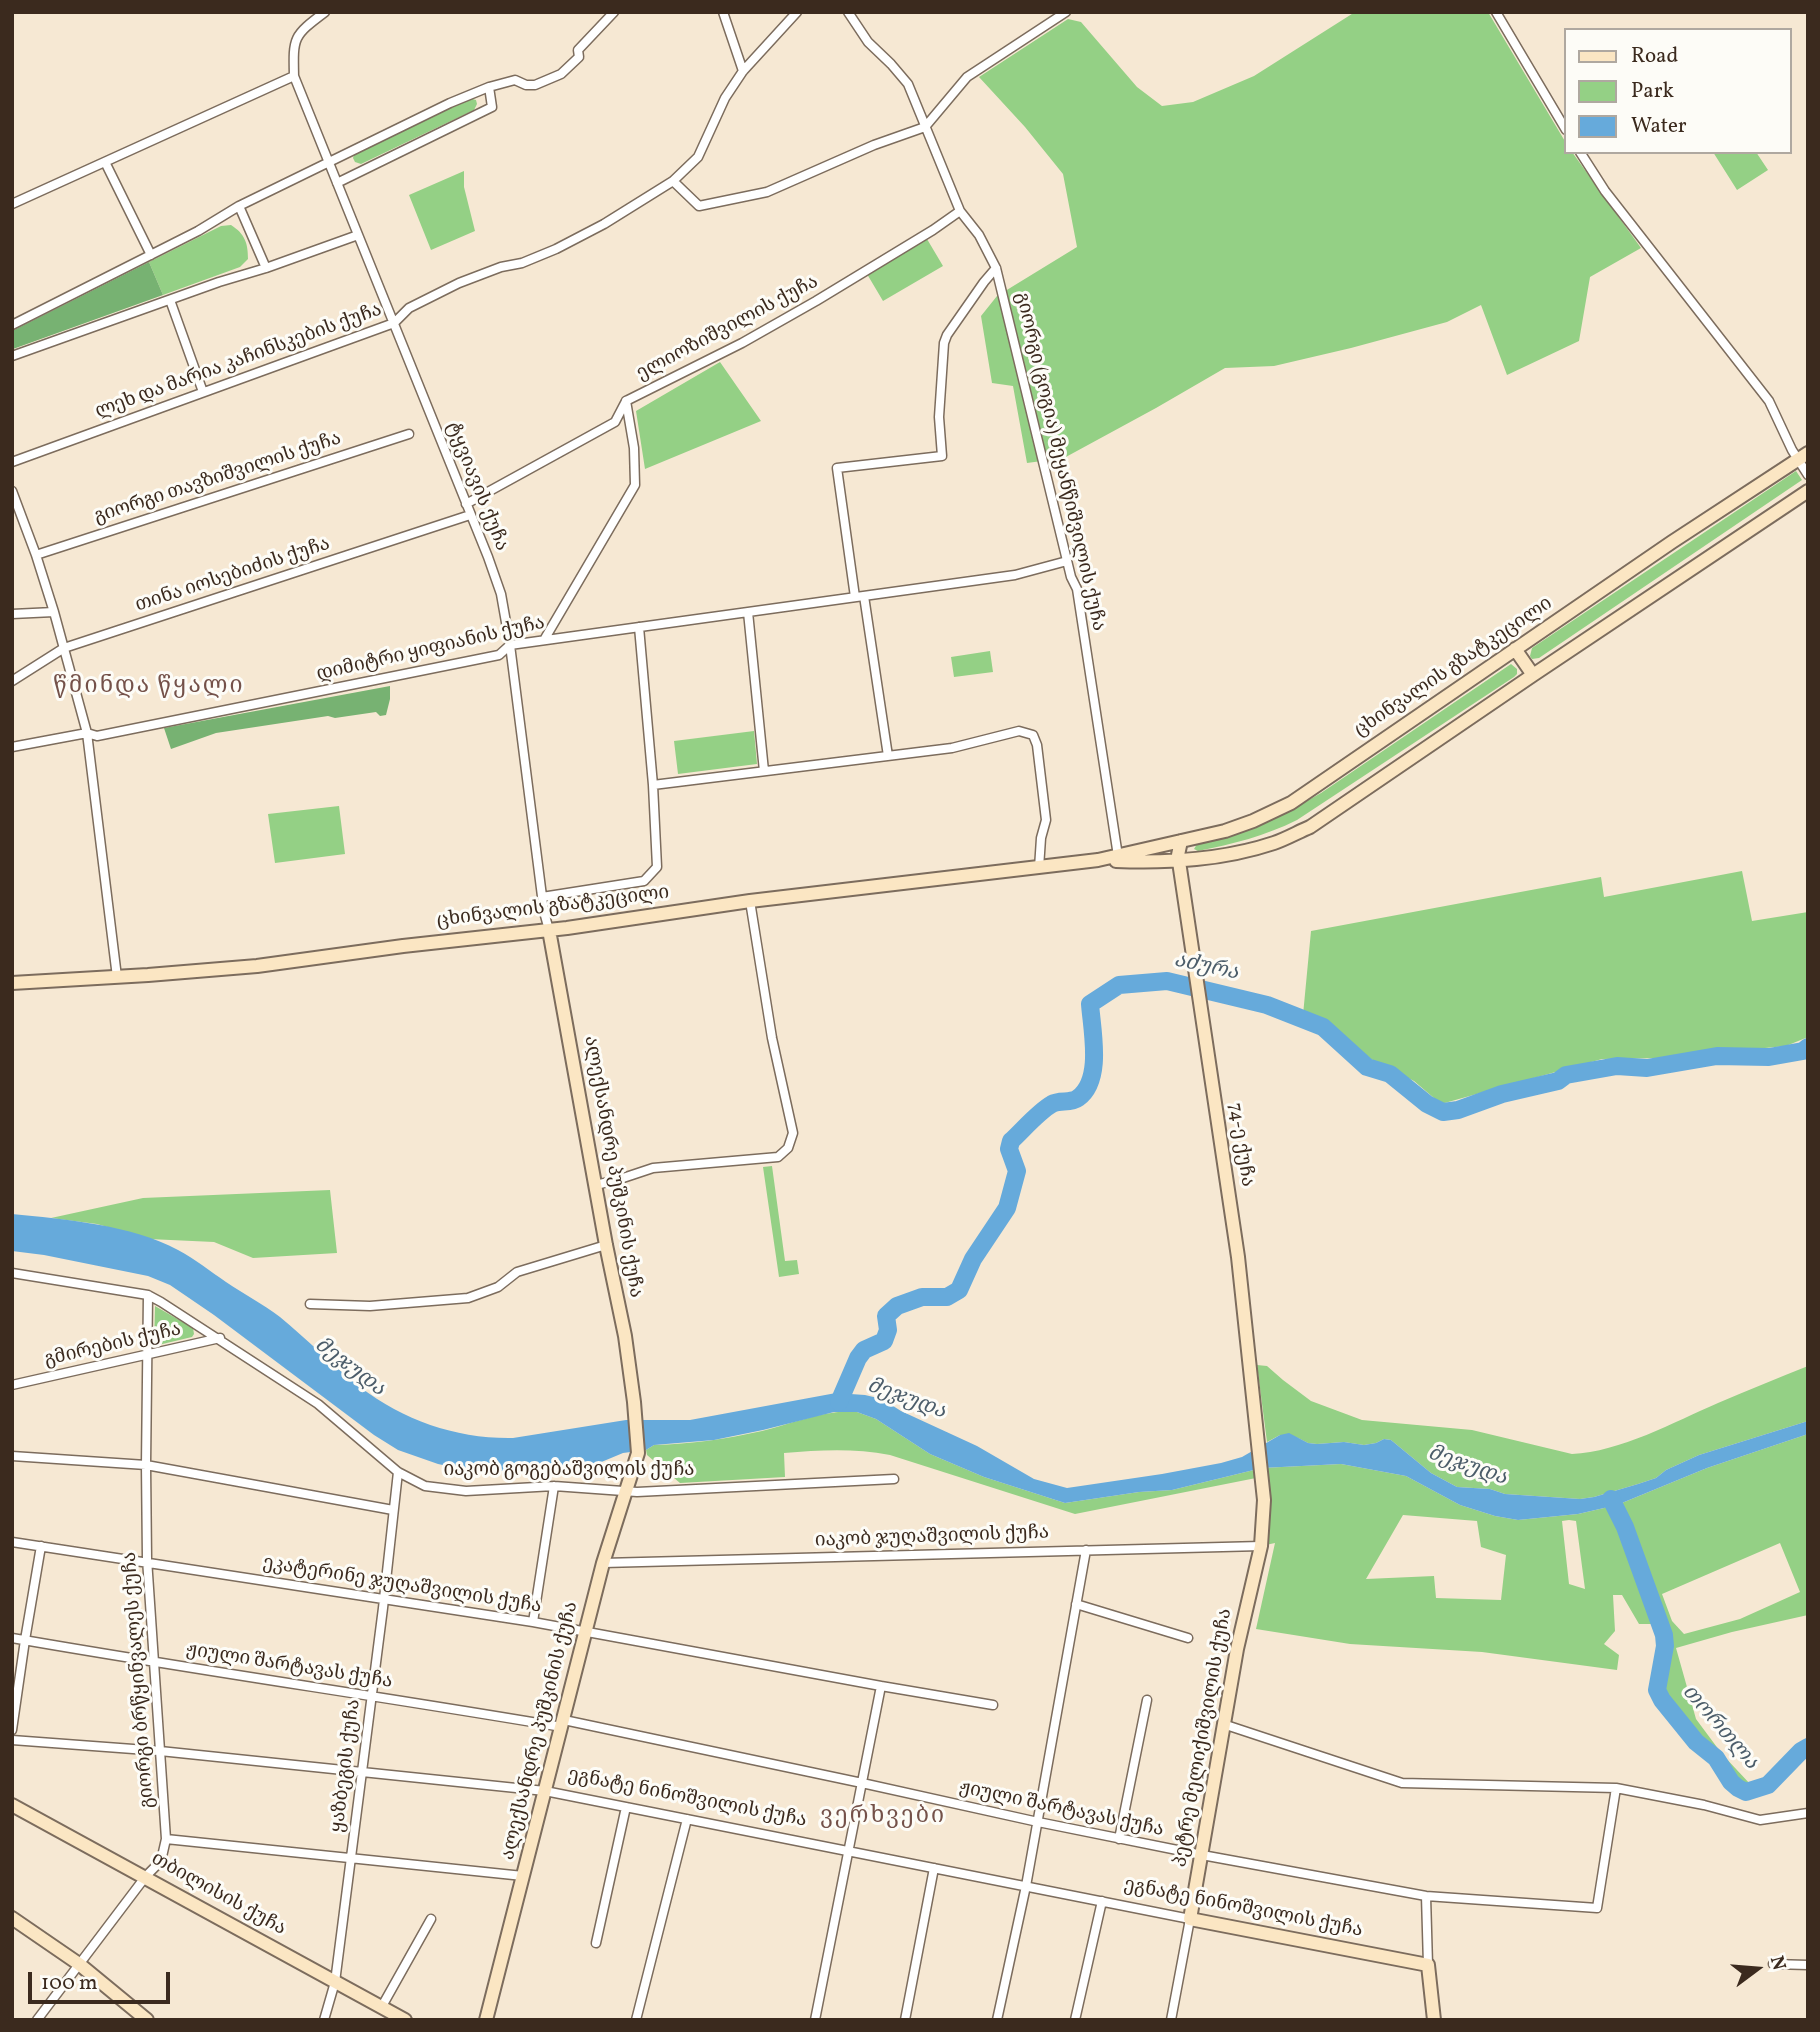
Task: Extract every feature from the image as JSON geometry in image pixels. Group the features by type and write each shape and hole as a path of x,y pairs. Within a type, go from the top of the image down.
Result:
{"main road":[{"name":"ცხინვალის გზატკეცილი","path":"12,983 257,965 549,930 750,901 1098,860 1225,831 1291,803 1672,542 1803,457"},
{"name":"ცხინვალის გზატკეცილი","path":"1098,860 1200,859 1265,845 1310,827 1808,491"},
{"path":"1516,649 1533,675"},
{"name":"74-ე ქუჩა","path":"1181,841 1178,848 1238,1257 1264,1500 1261,1546"},
{"name":"ალექსანდრე პუშკინის ქუჩა","path":"486,2020 603,1563 638,1453 625,1336 549,930"},
{"name":"პეტრე მელიქიშვილის ქუჩა","path":"1190,1919 1237,1649 1261,1546"},
{"name":"თბილისის ქუჩა","path":"12,1805 405,2020"},
{"path":"12,1918 79,1964 147,2020"},
{"name":"ეგნატე ნინოშვილის ქუჩა","path":"1190,1919 1428,1965"},
{"path":"1428,1965 1434,2020"}],"street":[{"path":"12,204 294,76 293,53 297,36 325,12"},
{"path":"12,325 198,231 239,206 450,103 515,80 526,85 535,85 561,74 579,57 578,50 614,12"},
{"path":"723,12 743,71"},
{"name":"ლეხ და მარია კაჩინსკების ქუჩა","path":"12,462 394,323 409,308 459,283 501,267 522,263 604,225 673,181 698,157 725,98 743,71 797,12"},
{"name":"გიორგი (გოგია) მეყანწიშვილის ქუჩა","path":"848,12 868,42 908,84 960,211 979,235 996,268 1067,561 1077,589 1118,856"},
{"path":"673,181 699,206 767,192 874,145 925,127 967,77 1066,12"},
{"path":"1496,12 1564,127"},
{"name":"ტყვიავის ქუჩა","path":"294,76 501,594 542,897 549,930"},
{"path":"337,183 492,107 489,88"},
{"path":"1581,154 1605,191 1769,401 1803,457 1808,475"},
{"path":"105,162 151,255"},
{"path":"239,206 266,268"},
{"name":"ელიოზიშვილის ქუჩა","path":"544,640 635,485 634,448 626,401 725,352 784,319 960,211"},
{"path":"12,356 358,235"},
{"path":"888,756 837,468 942,456 939,417 944,343 996,268"},
{"path":"170,300 203,391"},
{"path":"466,504 615,422 626,401"},
{"name":"გიორგი თავზიშვილის ქუჩა","path":"36,555 409,434"},
{"path":"12,491 16,511 36,555 54,612 87,733 117,977"},
{"name":"თინა იოსებიძის ქუჩა","path":"12,681 64,648 471,515"},
{"name":"დიმიტრი ყიფიანის ქუჩა","path":"12,747 87,733 97,736 499,655 510,645 1015,575 1067,561"},
{"path":"12,614 54,612"},
{"path":"748,612 764,771"},
{"path":"542,897 644,881 657,867 653,785 639,627"},
{"path":"653,785 952,748 1019,731 1033,735 1037,745 1046,820 1041,838 1039,867"},
{"path":"596,1185 653,1168 778,1157 789,1148 793,1133 772,1038 750,901"},
{"path":"310,1304 370,1306 468,1298 498,1287 517,1272 606,1245"},
{"name":"იაკობ გოგებაშვილის ქუჩა","path":"12,1273 148,1295 220,1338 318,1404 398,1472 425,1486 466,1491 554,1486 627,1492 894,1479"},
{"name":"გიორგი ბრწყინვალეს ქუჩა","path":"37,2020 146,1876 161,1861 166,1839 147,1562 148,1295"},
{"name":"გმირების ქუჩა","path":"12,1385 220,1338"},
{"path":"12,1456 146,1465 393,1510"},
{"name":"ყაზბეგის ქუჩა","path":"324,2020 335,1982 352,1857 398,1472"},
{"path":"533,1622 554,1486"},
{"name":"ეკატერინე ჯუღაშვილის ქუჩა","path":"12,1542 533,1622 993,1705"},
{"path":"12,1730 41,1546"},
{"name":"იაკობ ჯუღაშვილის ქუჩა","path":"603,1563 1261,1546"},
{"path":"997,2020 1026,1886 1086,1550"},
{"path":"1076,1604 1188,1638"},
{"name":"ჟიული შარტავას ქუჩა","path":"12,1638 154,1663 563,1723 862,1783 1202,1856 1426,1896 1597,1908 1616,1788"},
{"path":"815,2020 881,1686"},
{"path":"1119,1839 1147,1700"},
{"path":"1223,1724 1402,1783 1616,1788 1704,1805 1760,1820 1808,1813"},
{"name":"ეგნატე ნინოშვილის ქუჩა","path":"12,1740 160,1751 545,1791 1190,1919"},
{"path":"596,1943 626,1807"},
{"path":"636,2020 687,1819"},
{"path":"166,1839 523,1876"},
{"path":"905,2020 934,1868"},
{"path":"1426,1896 1428,1965"},
{"path":"1075,2020 1102,1902"},
{"path":"381,2008 431,1919"},
{"name":"პეტრე მელიქიშვილის ქუჩა","path":"1171,2020 1190,1919"},
{"path":"1773,1964 1807,1965 1808,1970"}],"green space":[{"path":"1355,12 1488,12 1564,140 1564,154 1573,154 1641,248 1590,277 1579,341 1507,375 1481,305 1447,322 1351,348 1274,366 1225,368 1064,458 1027,463 1013,386 992,383 981,316 997,296 1077,247 1063,174 979,77 1068,19 1081,22 1137,87 1162,106 1193,102 1254,76"},
{"path":"469,98 476,100 474,110 361,164 355,162 355,152"},
{"path":"1714,154 1757,154 1768,170 1737,190"},
{"path":"464,171 464,187 475,231 431,250 409,195"},
{"path":"231,225 245,239 248,259 240,267 163,295 149,262 221,226"},
{"path":"927,239 943,266 883,301 867,274"},
{"path":"149,262 163,295 13,349 12,331"},
{"path":"720,362 761,421 645,469 636,411"},
{"path":"1796,471 1802,480 1539,658 1532,659 1532,648"},
{"path":"990,651 993,672 954,677 951,657"},
{"path":"1511,664 1517,669 1514,677 1297,820 1249,839 1198,851 1194,849 1197,844 1260,823 1321,793"},
{"path":"390,686 386,715 380,716 376,712 335,718 328,716 216,733 171,749 164,728"},
{"path":"754,731 757,764 678,774 674,741"},
{"path":"339,806 345,854 275,863 268,814"},
{"path":"1742,871 1752,921 1808,912 1808,1037 1786,1046 1661,1058 1602,1059 1441,1104 1414,1081 1371,1059 1326,1023 1303,1015 1311,931 1601,877 1604,897"},
{"path":"772,1166 785,1261 797,1260 799,1274 779,1277 763,1167"},
{"path":"330,1190 337,1253 253,1258 214,1242 149,1239 97,1224 51,1218 143,1198"},
{"path":"155,1306 193,1328 192,1337 154,1346"},
{"path":"1257,1365 1267,1366 1311,1401 1362,1420 1472,1430 1572,1454 1628,1442 1808,1366 1808,1421 1699,1455 1666,1470 1656,1478 1594,1497 1580,1499 1505,1494 1490,1489 1457,1487 1431,1473 1391,1440 1384,1439 1364,1445 1344,1442 1317,1444 1280,1435 1267,1442"},
{"path":"836,1412 857,1412 876,1419 930,1454 984,1477 1065,1503 1172,1490 1262,1468 1341,1464 1406,1476 1460,1505 1518,1520 1578,1514 1617,1505 1707,1468 1808,1434 1808,1615 1676,1648 1696,1719 1722,1754 1751,1785 1768,1779 1808,1741 1808,1747 1766,1786 1748,1791 1736,1787 1719,1762 1688,1734 1664,1705 1658,1690 1659,1633 1655,1624 1639,1624 1622,1595 1613,1595 1615,1631 1604,1644 1619,1655 1617,1670 1482,1652 1350,1644 1256,1629 1275,1543 1261,1546 1261,1477 1075,1514 890,1455 863,1451 784,1453 785,1477 680,1483 647,1455 646,1450 654,1445 735,1436","holes":["1403,1515 1477,1521 1481,1547 1506,1555 1501,1600 1436,1598 1434,1576 1366,1579","1562,1521 1576,1521 1585,1589 1569,1584","1780,1543 1800,1592 1740,1619 1684,1634 1672,1621 1662,1594"]}],"water":[{"path":"12,1214 119,1229 160,1241 196,1261 280,1317 350,1379 377,1399 432,1426 472,1435 513,1438 626,1420 690,1420 836,1393 882,1399 901,1411 977,1446 1034,1479 1067,1488 1221,1463 1242,1457 1280,1435 1289,1433 1308,1443 1317,1444 1344,1442 1364,1445 1384,1439 1391,1440 1431,1473 1457,1487 1490,1489 1505,1494 1580,1499 1656,1478 1666,1470 1699,1455 1808,1421 1808,1434 1707,1468 1617,1505 1578,1514 1518,1520 1460,1505 1406,1476 1341,1464 1262,1468 1172,1490 1065,1503 984,1477 930,1454 876,1419 857,1412 834,1412 714,1440 654,1445 646,1450 623,1453 599,1463 573,1468 471,1471 438,1464 398,1450 170,1285 148,1276 12,1251"}],"waterway":[{"name":"აძურა","path":"839,1402 858,1358 864,1350 884,1341 888,1330 886,1316 897,1306 922,1297 947,1297 959,1290 973,1259 1007,1208 1017,1171 1009,1149 1011,1141 1047,1107 1075,1100 1086,1090 1091,1080 1094,1054 1090,1004 1119,985 1167,981 1267,1005 1323,1027 1367,1067 1390,1074 1427,1104 1443,1112 1558,1081 1566,1075 1617,1066 1647,1068 1717,1056 1769,1057 1803,1051 1808,1047"},
{"name":"თორთლა","path":"1611,1499 1625,1527 1664,1635 1665,1646 1657,1690 1662,1700 1696,1742 1716,1758 1731,1782 1746,1792 1768,1785 1808,1747"}],"district":[{"name":"წმინდა წყალი","path":"149,688"},
{"name":"ვერხვები","path":"883,1818"}],"water label":[{"name":"მეჯუდა","path":"349,1368"},
{"name":"მეჯუდა","path":"906,1400"},
{"name":"მეჯუდა","path":"1467,1467"}]}
